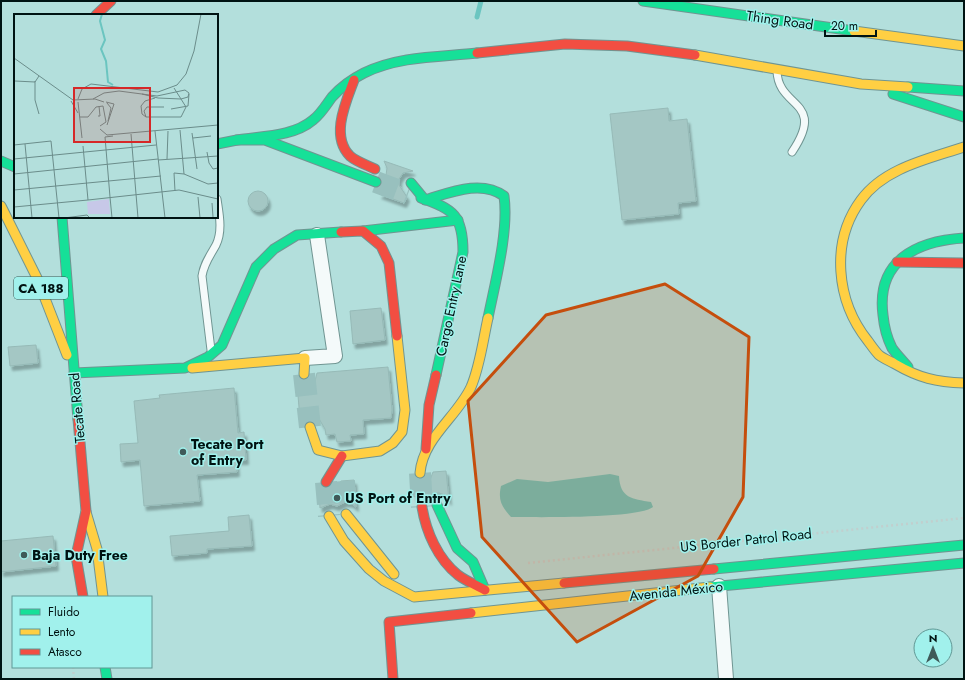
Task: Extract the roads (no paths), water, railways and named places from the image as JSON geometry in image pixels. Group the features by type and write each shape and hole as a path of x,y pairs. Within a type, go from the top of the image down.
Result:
{"main road":[{"name":"Thing Road","path":"643,1 964,46"},
{"path":"97,14 108,2"},
{"path":"218,144 281,132 308,124 316,118 336,93 375,67 399,61 565,44 627,46 698,55 861,84 964,91"},
{"path":"354,80 343,118 341,134 343,146 351,157 380,171"},
{"path":"861,84 964,117"},
{"path":"237,140 265,140 376,182"},
{"path":"964,147 895,171 876,185 861,200 845,228 840,255 843,289 856,326 879,355 914,375 943,382 964,382"},
{"path":"1,161 14,167"},
{"path":"411,184 425,200"},
{"path":"420,473 421,460 426,450 472,385 491,303 504,223 506,200 504,195 493,190 474,188 456,190 425,200"},
{"path":"408,194 442,206 458,220"},
{"name":"CA 188","path":"1,206 37,278 74,373"},
{"name":"Tecate Road","path":"62,218 86,511 76,556 83,596"},
{"path":"185,368 211,354 222,345 256,267 274,249 297,234 363,231 458,220"},
{"name":"Cargo Entry Lane","path":"426,450 428,405 463,252 462,229 458,220"},
{"path":"310,427 318,450 342,456 380,451 393,443 402,432 405,410 389,263 382,246 363,231"},
{"path":"914,375 890,344 883,315 882,295 886,277 896,262 925,246 964,238"},
{"path":"896,262 964,263"},
{"path":"74,373 185,368 305,358 304,374"},
{"path":"426,450 432,466"},
{"path":"342,456 343,475"},
{"path":"326,482 342,456"},
{"path":"437,505 442,519 457,548 473,562 485,590"},
{"path":"422,507 425,524 440,554 456,572 485,590"},
{"path":"86,511 98,549 103,596"},
{"path":"346,514 367,542 414,597"},
{"path":"329,516 331,524 351,550 383,580 414,597 964,545"},
{"name":"Avenida México","path":"393,679 389,622 719,586 964,563"},
{"path":"105,668 107,679"}],"street":[{"path":"305,358 335,356 317,234"},
{"path":"719,586 726,679"}],"lane":[{"path":"777,69 777,80 780,87 796,104 803,114 805,122 805,130 792,152"},
{"path":"211,354 202,276 204,265 216,244 219,233 220,222 218,207"}],"water":[{"path":"610,474 619,476 622,489 628,496 638,500 651,502 653,507 644,511 628,514 563,517 511,517 501,503 500,499 501,486 517,479 548,482"}],"waterway":[{"path":"477,17 481,1"}],"tunnel":[{"path":"376,182 408,194"},
{"path":"304,374 310,427"},
{"path":"420,473 422,507"},
{"path":"344,481 346,514"},
{"path":"326,482 329,516"}],"place":[{"name":"Tecate Port of Entry","path":"183,452"},
{"name":"US Port of Entry","path":"337,498"},
{"name":"Baja Duty Free","path":"24,555"}]}
